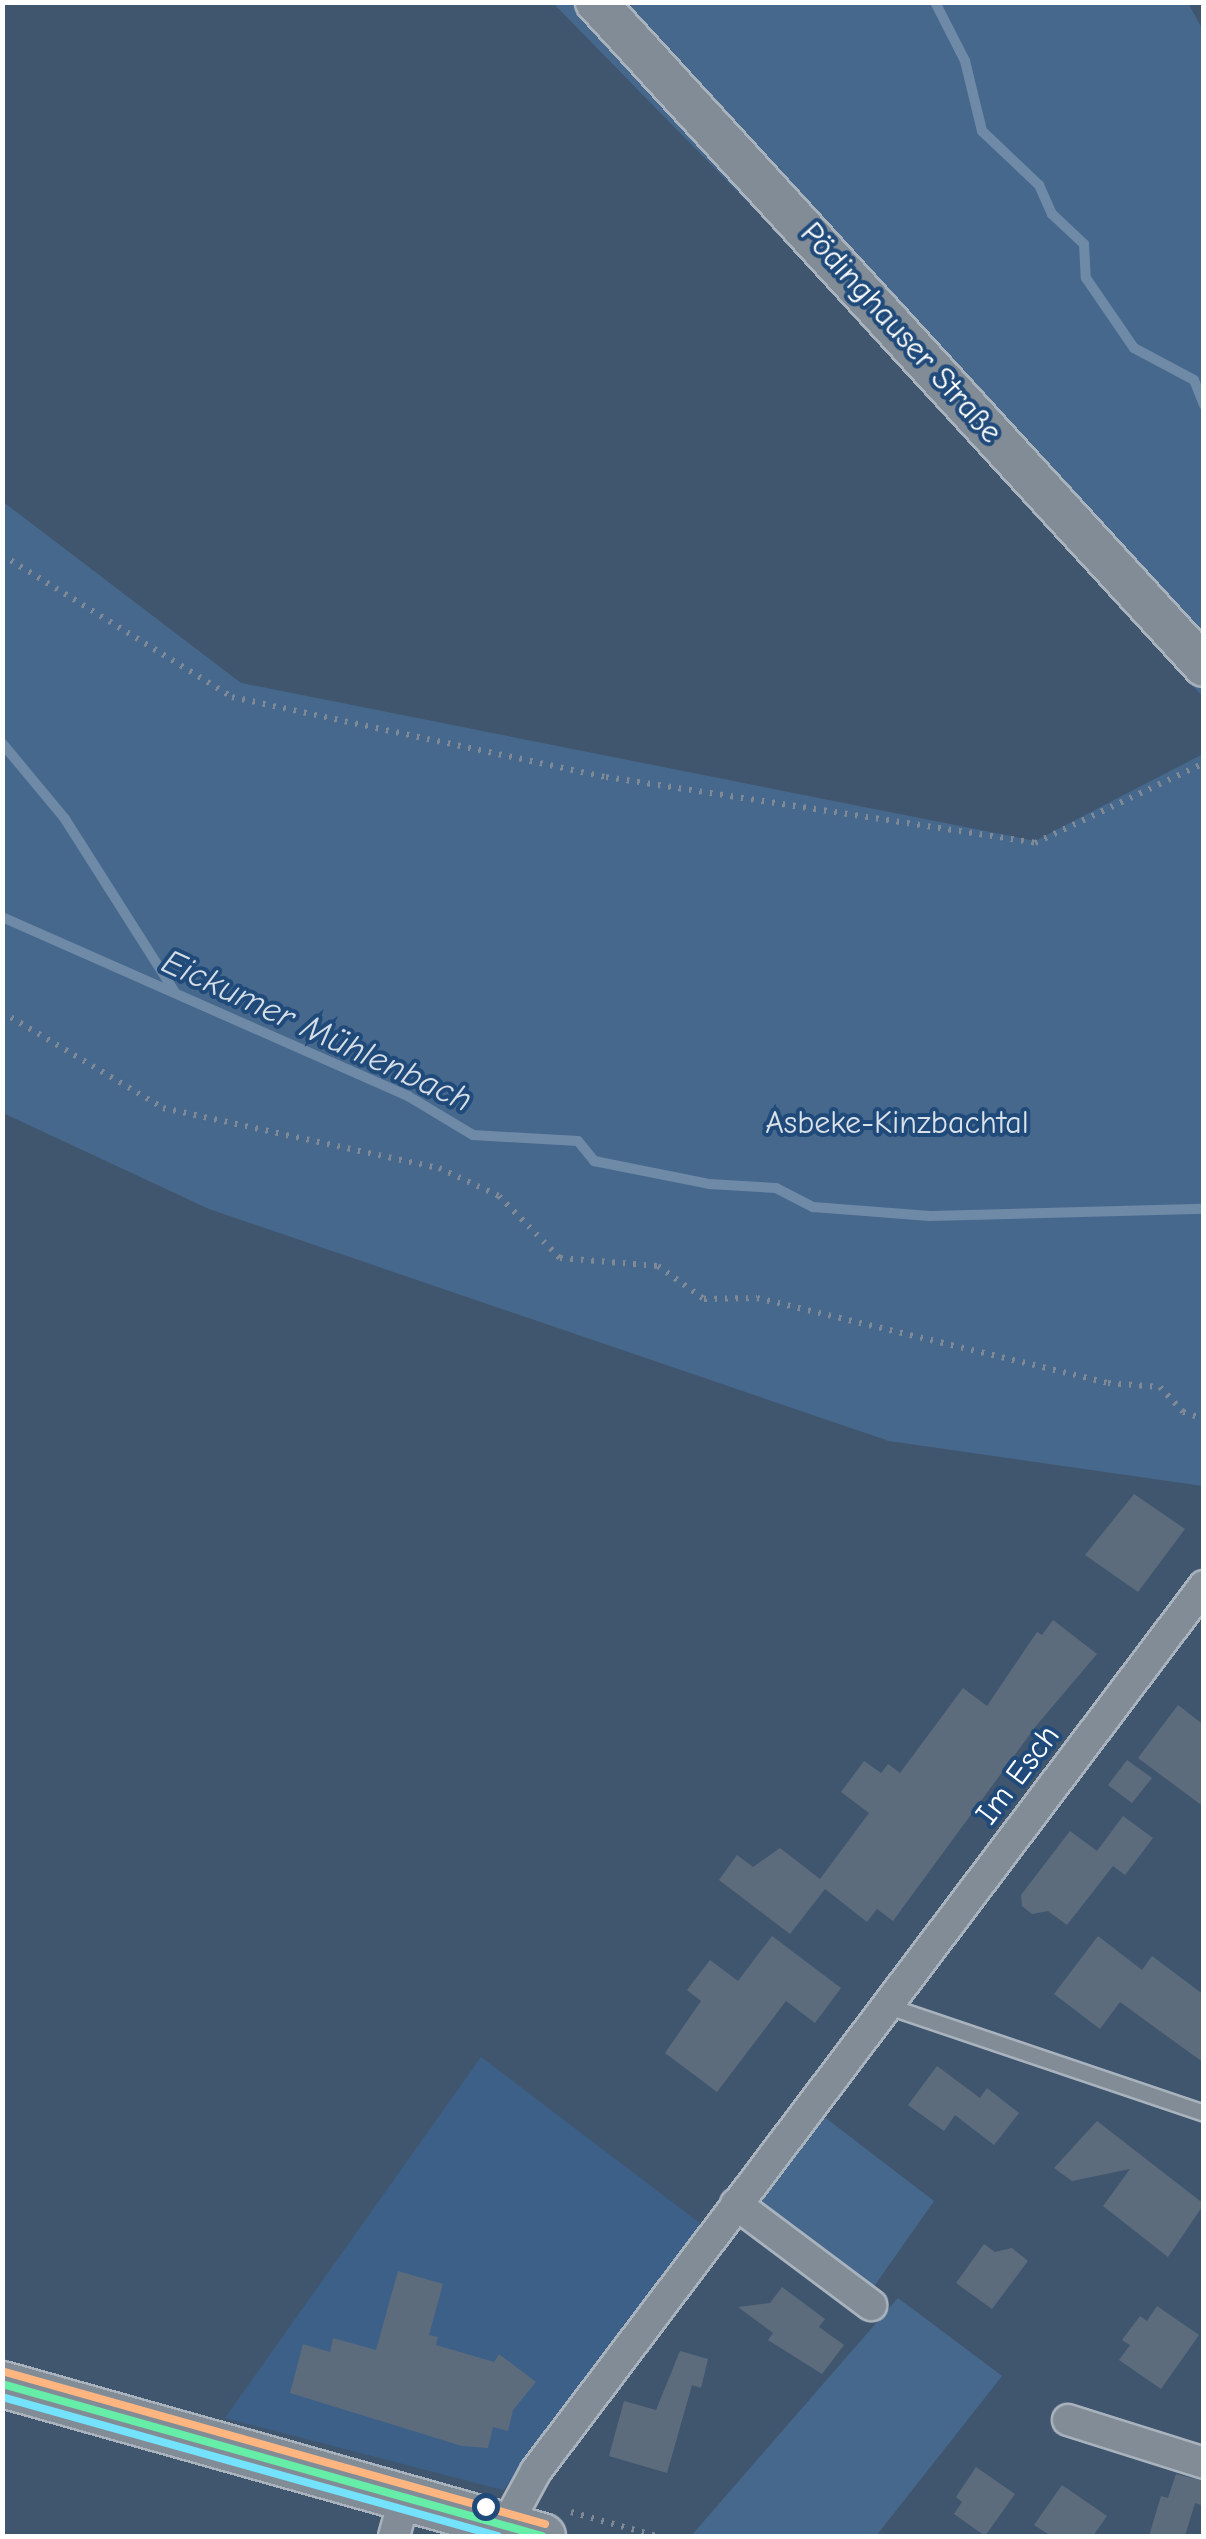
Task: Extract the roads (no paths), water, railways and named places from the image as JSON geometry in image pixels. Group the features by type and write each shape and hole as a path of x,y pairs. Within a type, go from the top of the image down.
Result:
{"main road":[{"path":"2,2384 399,2517 524,2531"}],"street":[{"name":"Pödinghauser Straße","path":"596,2 1204,666"},
{"name":"Im Esch","path":"524,2531 518,2496 1204,1586"},
{"path":"736,2204 871,2305"},
{"path":"1068,2420 1204,2462"}],"lane":[{"path":"888,2006 1204,2113"}],"waterway":[{"path":"935,2 965,61 982,131 1039,185 1052,214 1084,244 1086,278 1134,348 1194,380 1204,405"},
{"path":"2,743 65,819 175,992"},
{"name":"Eickumer Mühlenbach","path":"2,917 408,1096 473,1135 578,1141 594,1161 709,1184 776,1188 813,1207 930,1216 1204,1209"}],"park label":[{"name":"Asbeke-Kinzbachtal","path":"897,1123"}]}
